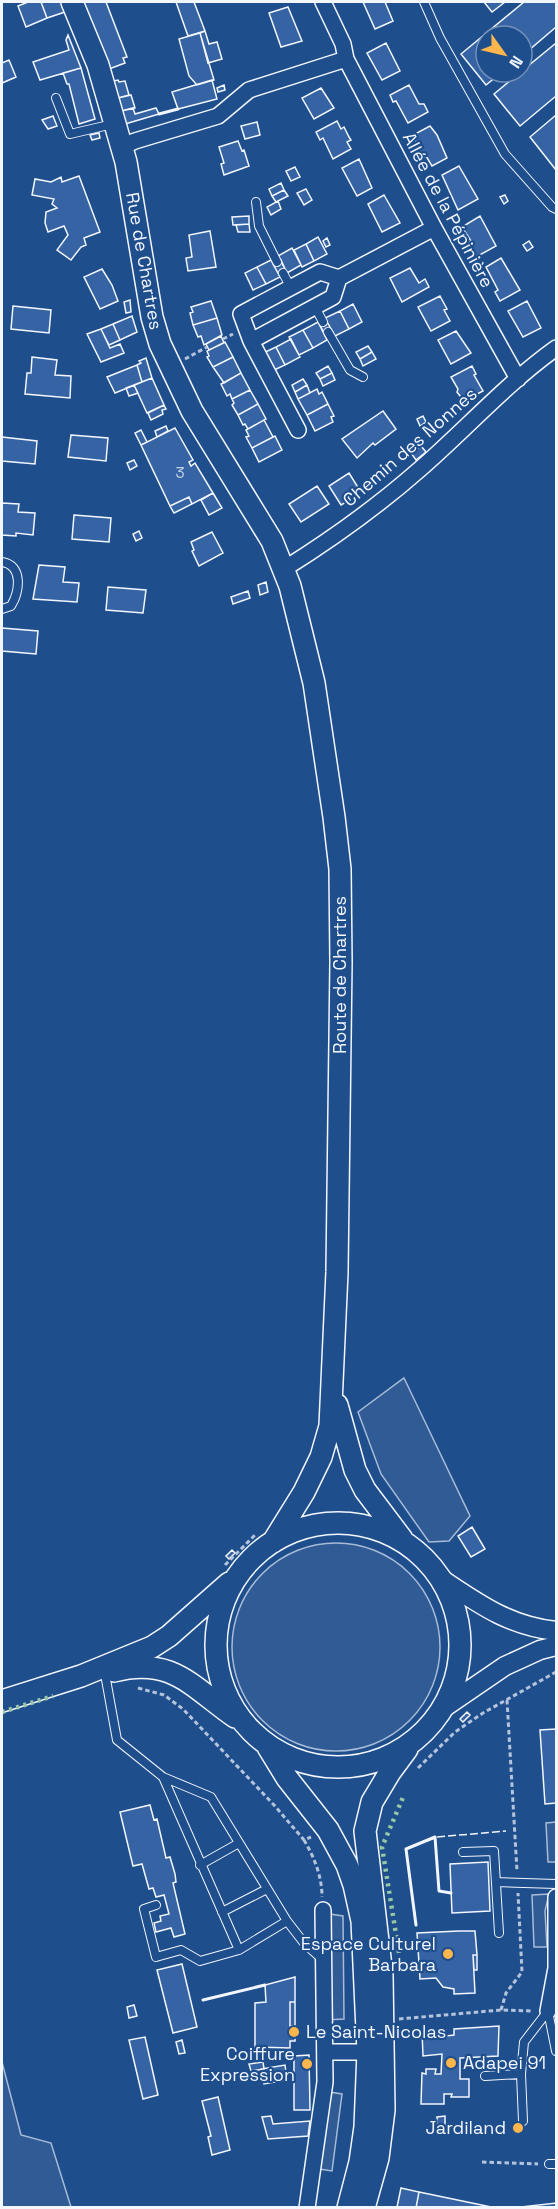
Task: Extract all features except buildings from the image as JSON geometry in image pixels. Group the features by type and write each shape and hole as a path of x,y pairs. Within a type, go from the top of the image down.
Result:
{"main road":[{"name":"Rue de Chartres","path":"72,2 98,65 128,172 152,317 160,344 192,411 272,541 284,569"},
{"name":"Route de Chartres","path":"265,1537 303,1492 321,1457 330,1426 333,1387 341,962 340,870 314,683 284,569"},
{"name":"Route de Chartres","path":"333,1387 355,1470 365,1490 405,1543"},
{"path":"2,1701 81,1676 152,1647 169,1636 229,1573 253,1558 265,1537 339,1523 374,1528 405,1543 424,1559 440,1578 455,1609 460,1644 456,1678 442,1709 428,1728 411,1743 374,1762 331,1768 298,1762 267,1746"},
{"path":"229,1573 215,1641 219,1676 224,1692 241,1722"},
{"path":"81,1676 106,1680 138,1667 174,1672 241,1722 267,1746 287,1778 328,1830 347,1865 360,1914 375,2052 384,2110 381,2139 364,2208"},
{"path":"348,2208 360,2162 375,2052 382,1975 365,1831 372,1802 411,1743"}],"street":[{"name":"Allée de la Pépinière","path":"323,2 343,44 346,59 434,228 518,379"},
{"path":"121,147 218,116 249,90 346,59"},
{"path":"251,341 333,297 339,278 434,228"},
{"path":"298,430 251,341 241,314 320,272 339,278"},
{"name":"Chemin des Nonnes","path":"284,569 371,511 420,470 518,379 556,348"},
{"path":"440,1578 488,1610 513,1622 556,1631"},
{"path":"442,1709 505,1666 540,1650 556,1646"},
{"path":"548,2011 556,1968 556,1897"},
{"path":"307,2208 325,2082 323,1910"},
{"path":"326,2052 375,2052"}],"lane":[{"path":"424,2 440,38 505,154 556,209"},
{"path":"56,98 70,134 114,124"},
{"path":"256,202 259,226 277,262"},
{"path":"283,273 291,288"},
{"path":"315,307 322,322"},
{"path":"328,332 350,370 363,377"},
{"path":"2,562 14,567 18,573 16,599 11,606 2,609"},
{"path":"106,1680 117,1740 163,1777 211,1797 286,1921 304,1943 324,1961"},
{"path":"163,1777 239,1950"},
{"path":"200,1865 239,1843"},
{"path":"463,1852 494,1851 499,1934"},
{"path":"496,1882 556,1884"},
{"path":"222,1912 267,1889"},
{"path":"156,1905 144,1909 156,1956 180,1950 200,1961 239,1950 286,1921"},
{"path":"548,2011 556,2051"},
{"path":"524,2121 521,2074 524,2042 548,2011"},
{"path":"485,2076 521,2074"}],"path":[{"path":"229,1573 265,1537"},
{"path":"164,1695 174,1672"},
{"path":"412,1773 455,1732 556,1672"},
{"path":"106,1680 164,1695 183,1709 274,1804 304,1840 312,1856 322,1884 323,1910"},
{"path":"501,2010 506,1993 522,1972 507,1700"},
{"path":"304,1840 328,1830"},
{"path":"395,2020 406,2017 501,2010 548,2011"},
{"path":"482,2162 553,2164"}],"shaded area":[{"path":"404,1378 470,1516 449,1541 429,1542 381,1474 358,1412"},
{"path":"326,1543 346,1543 366,1547 385,1555 410,1573 423,1589 432,1607 440,1637 436,1677 432,1687 423,1705 410,1721 394,1734 366,1747 346,1751 326,1751 306,1747 287,1739 262,1721 249,1705 236,1677 232,1657 232,1637 236,1617 244,1598 262,1573 278,1560 306,1547"},
{"path":"556,1822 556,1862 548,1862 546,1823"},
{"path":"549,1894 545,1911 547,1947 534,1947 532,1895"},
{"path":"323,1913 343,1916 344,2019 325,2020"},
{"path":"2,2062 21,2135 51,2143 71,2207 2,2207"},
{"path":"323,2091 342,2094 332,2171 313,2168"}],"hedge":[{"path":"2,1712 53,1696"},
{"path":"399,1953 382,1847 404,1795"}],"fence":[{"path":"416,1925 406,1849 437,1837 506,1831"}],"wall":[{"path":"159,114 178,109"},
{"path":"416,1925 406,1849 435,1837 439,1891 451,1893"},
{"path":"203,2000 265,1985"}],"place":[{"name":"Espace Culturel Barbara","path":"448,1954"},
{"name":"Le Saint-Nicolas","path":"294,2032"},
{"name":"Adapei 91","path":"451,2063"},
{"name":"Coiffure Expression","path":"307,2064"},
{"name":"Jardiland","path":"518,2128"}]}
